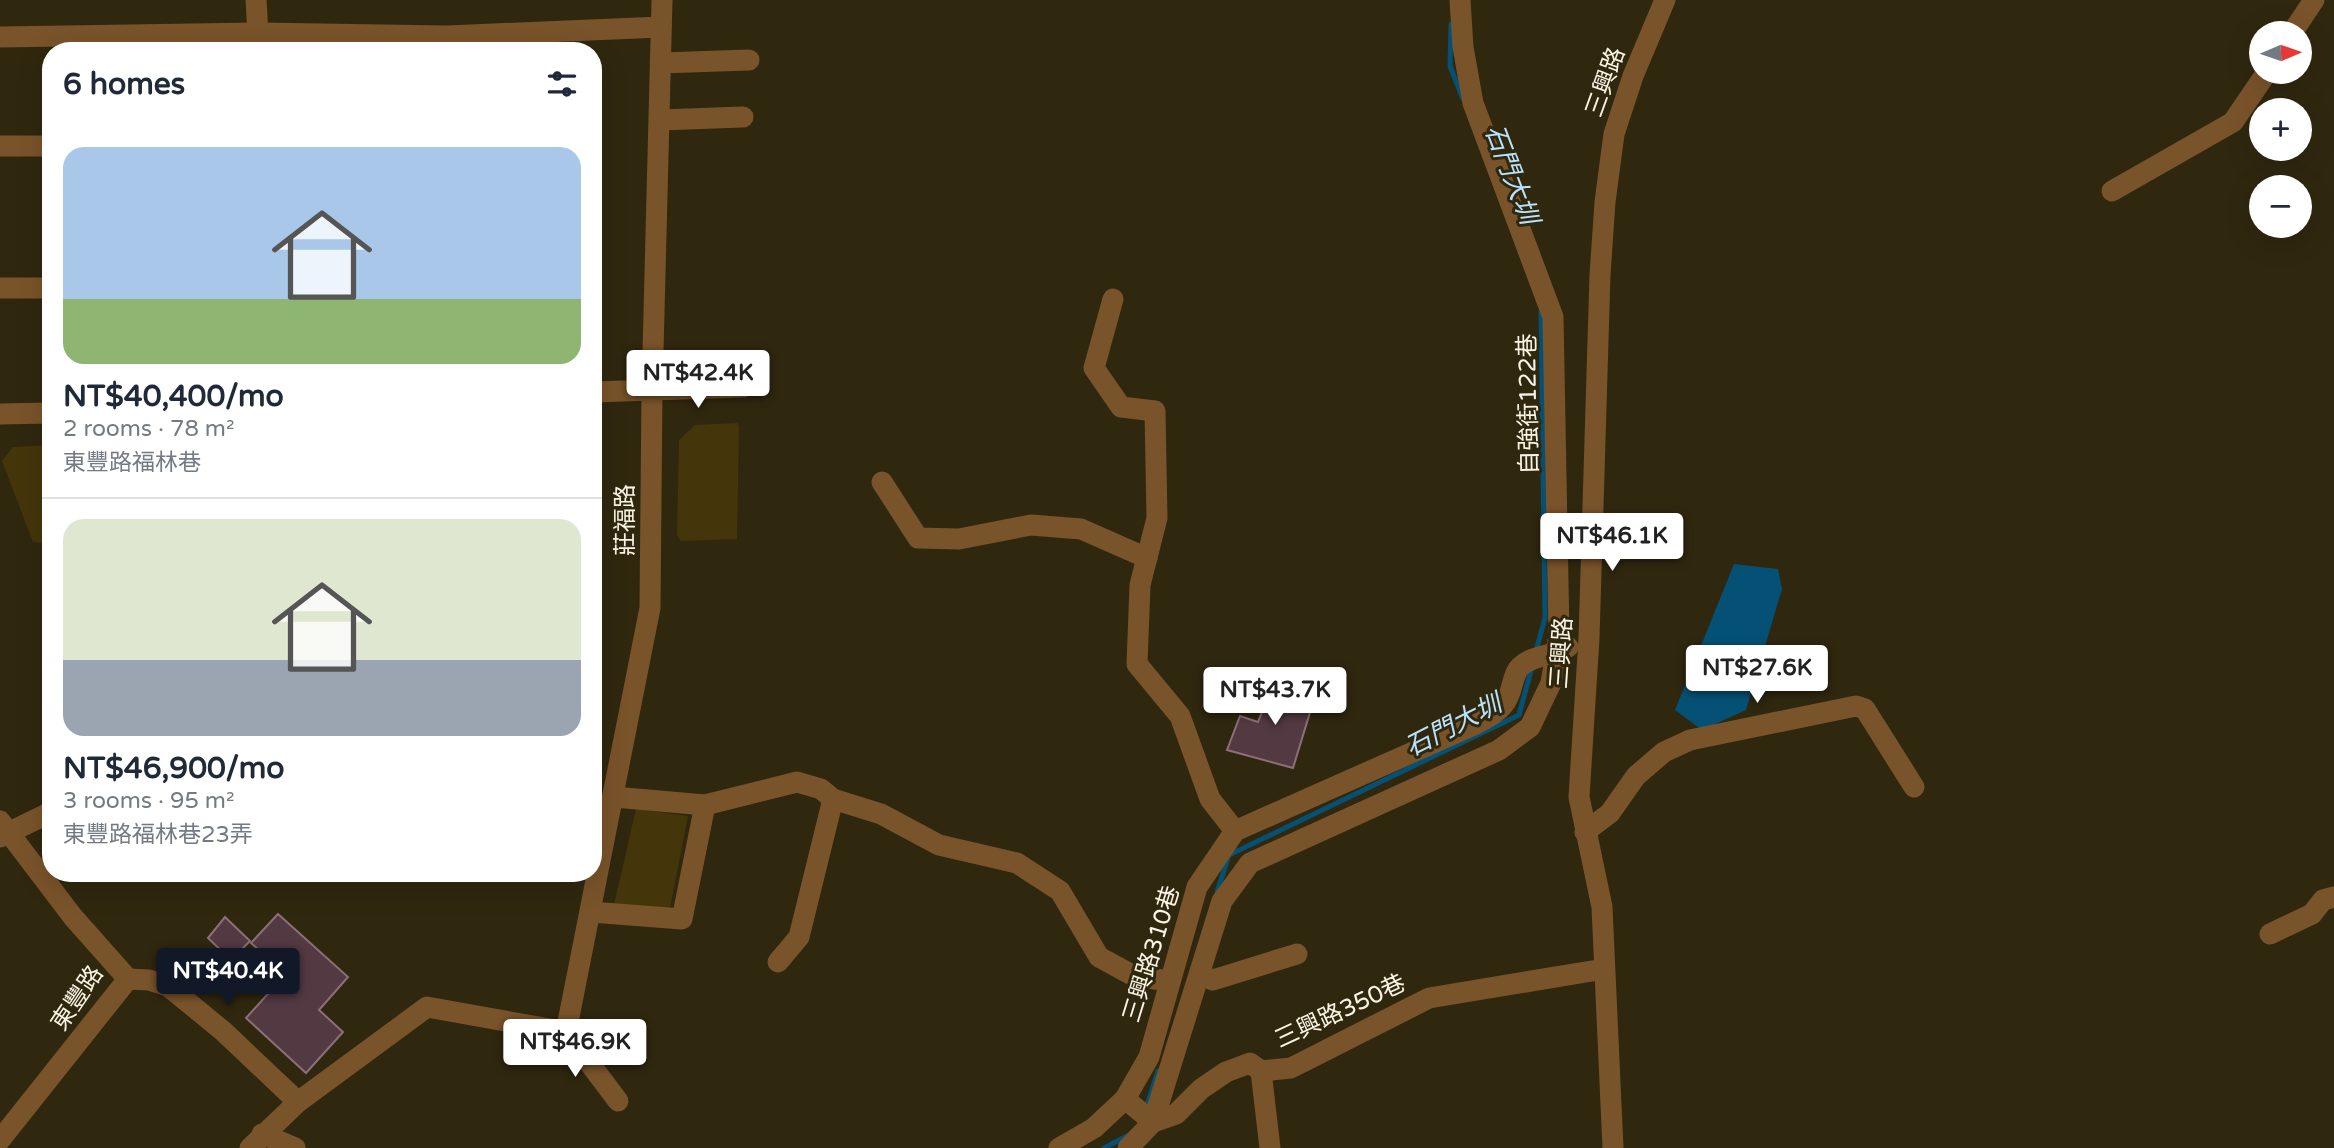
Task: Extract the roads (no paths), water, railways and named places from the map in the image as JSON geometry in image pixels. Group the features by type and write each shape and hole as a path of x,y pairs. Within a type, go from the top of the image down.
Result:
{"street":[{"path":"256,0 259,42"},
{"name":"莊福路","path":"602,823 614,797 650,608 652,391 662,0"},
{"name":"自強街122巷","path":"1460,0 1463,47 1474,103 1553,317 1556,654"},
{"name":"三興路","path":"1613,1148 1602,907 1584,832 1579,797 1589,638 1599,288 1605,202 1614,134 1633,76 1665,0"},
{"path":"2300,21 2315,0"},
{"path":"552,42 661,27"},
{"path":"0,37 92,42"},
{"path":"661,63 748,60"},
{"path":"2112,191 2233,122 2259,84"},
{"path":"660,120 743,117"},
{"path":"0,146 42,146"},
{"path":"0,289 42,288"},
{"path":"1114,299 1094,368 1121,407 1155,411 1157,517 1140,585 1137,664 1180,716 1210,799 1235,831 1474,725 1499,711 1508,698 1518,669 1589,638"},
{"path":"602,393 743,387"},
{"path":"0,414 42,413"},
{"path":"882,482 918,538 960,539 1031,525 1082,529 1147,558"},
{"path":"1128,1148 1151,1120 1222,901 1250,863 1499,750 1530,727 1551,683 1556,654"},
{"path":"1584,832 1610,813 1636,776 1664,752 1690,740 1856,706 1865,709 1914,787"},
{"path":"614,797 705,805 797,782 821,789 833,799 881,814 939,845 1017,863 1060,891 1099,957 1134,976 1169,981"},
{"path":"778,962 799,937 833,799"},
{"path":"591,912 682,919 705,805"},
{"path":"2,830 42,816"},
{"name":"東豐路","path":"2,830 42,878"},
{"name":"三興路310巷","path":"1059,1148 1094,1128 1128,1101 1149,1057 1197,887 1235,831"},
{"name":"東豐路","path":"0,1140 128,979 45,882"},
{"name":"莊福路","path":"566,1032 591,912 594,882"},
{"path":"2270,934 2312,914 2323,900 2334,897"},
{"path":"1199,975 1213,980 1297,954"},
{"name":"三興路350巷","path":"1151,1120 1176,1114 1201,1089 1226,1072 1250,1063 1261,1071 1291,1068 1429,998 1604,969"},
{"path":"128,979 149,980 167,986 223,1031 298,1102"},
{"path":"256,1141 298,1102 428,1007 566,1032 618,1101"},
{"path":"1261,1071 1270,1148"},
{"path":"1128,1101 1151,1120"},
{"path":"256,1141 295,1148"}],"water":[{"path":"1734,564 1778,569 1782,589 1746,710 1702,730 1675,710"}],"waterway":[{"name":"石門大圳","path":"1451,24 1450,66 1463,99"},
{"name":"石門大圳","path":"1536,651 1545,618 1541,312"},
{"name":"石門大圳","path":"1217,892 1229,855 1519,715 1532,667"},
{"name":"石門大圳","path":"1146,1108 1158,1071"},
{"name":"石門大圳","path":"1104,1148 1129,1135"}]}
